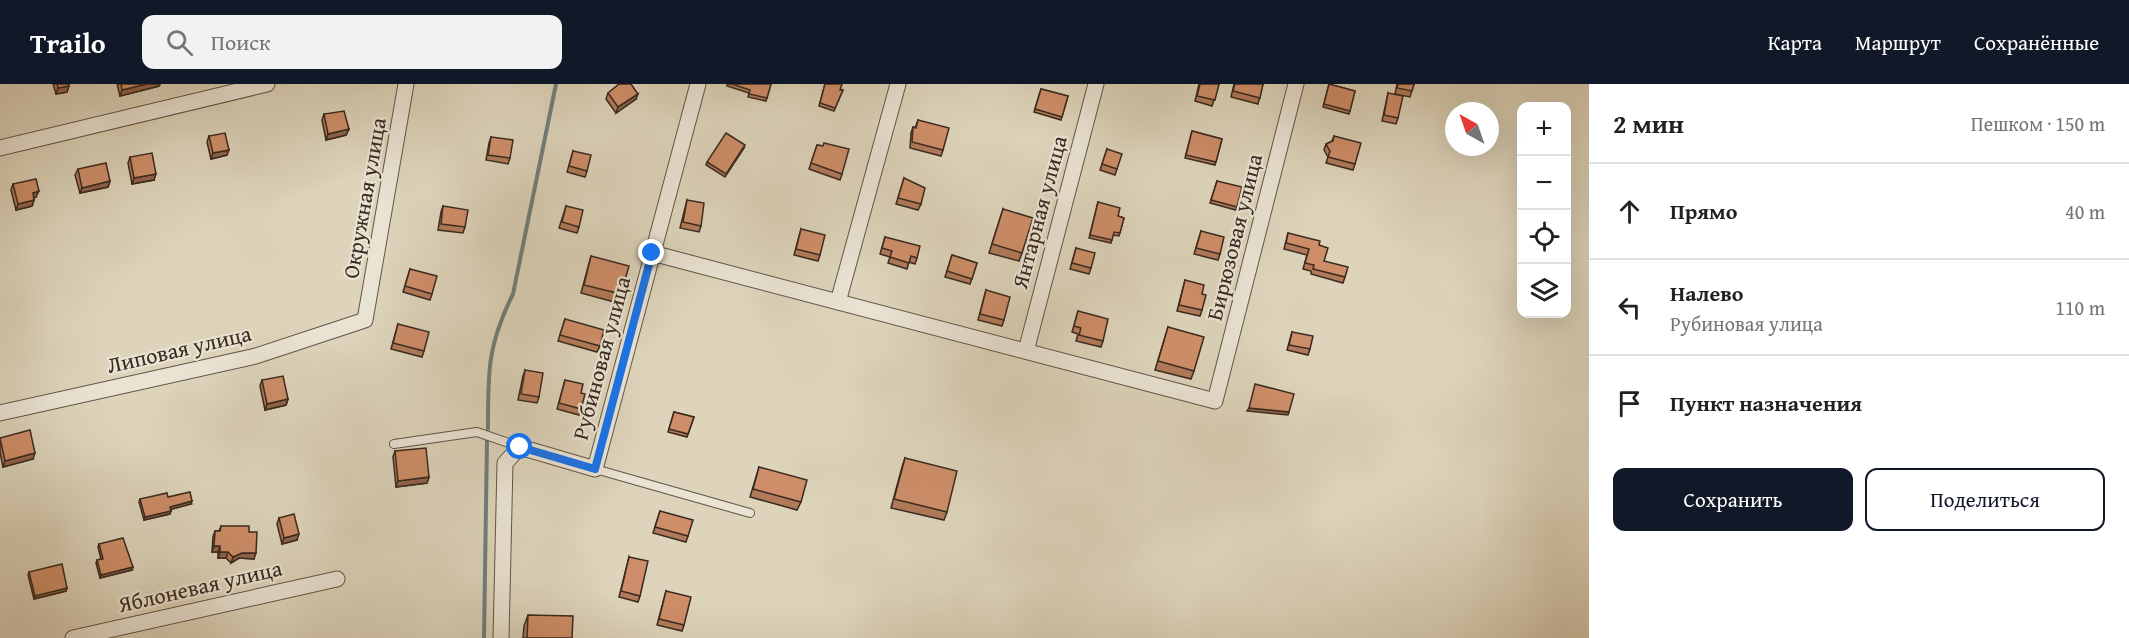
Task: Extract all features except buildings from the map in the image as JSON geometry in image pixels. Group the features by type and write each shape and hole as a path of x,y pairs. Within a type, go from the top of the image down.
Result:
{"street":[{"path":"0,148 267,84"},
{"name":"Окружная улица","path":"365,320 406,84"},
{"name":"Рубиновая улица","path":"595,469 698,84"},
{"path":"838,302 898,84"},
{"name":"Янтарная улица","path":"1026,351 1096,84"},
{"name":"Бирюзовая улица","path":"1026,351 1215,401 1296,84"},
{"path":"652,253 1026,351"},
{"name":"Липовая улица","path":"0,413 256,356 365,320"},
{"path":"501,638 505,463 520,447 595,469"},
{"name":"Яблоневая улица","path":"73,638 337,579"}],"lane":[{"path":"394,444 477,432 520,447"},
{"path":"595,469 750,513"}],"waterway":[{"path":"488,429 491,360 498,329 513,294 556,84"},
{"path":"484,638 487,440"}],"route":[{"path":"520,447 595,469 652,253"}]}
